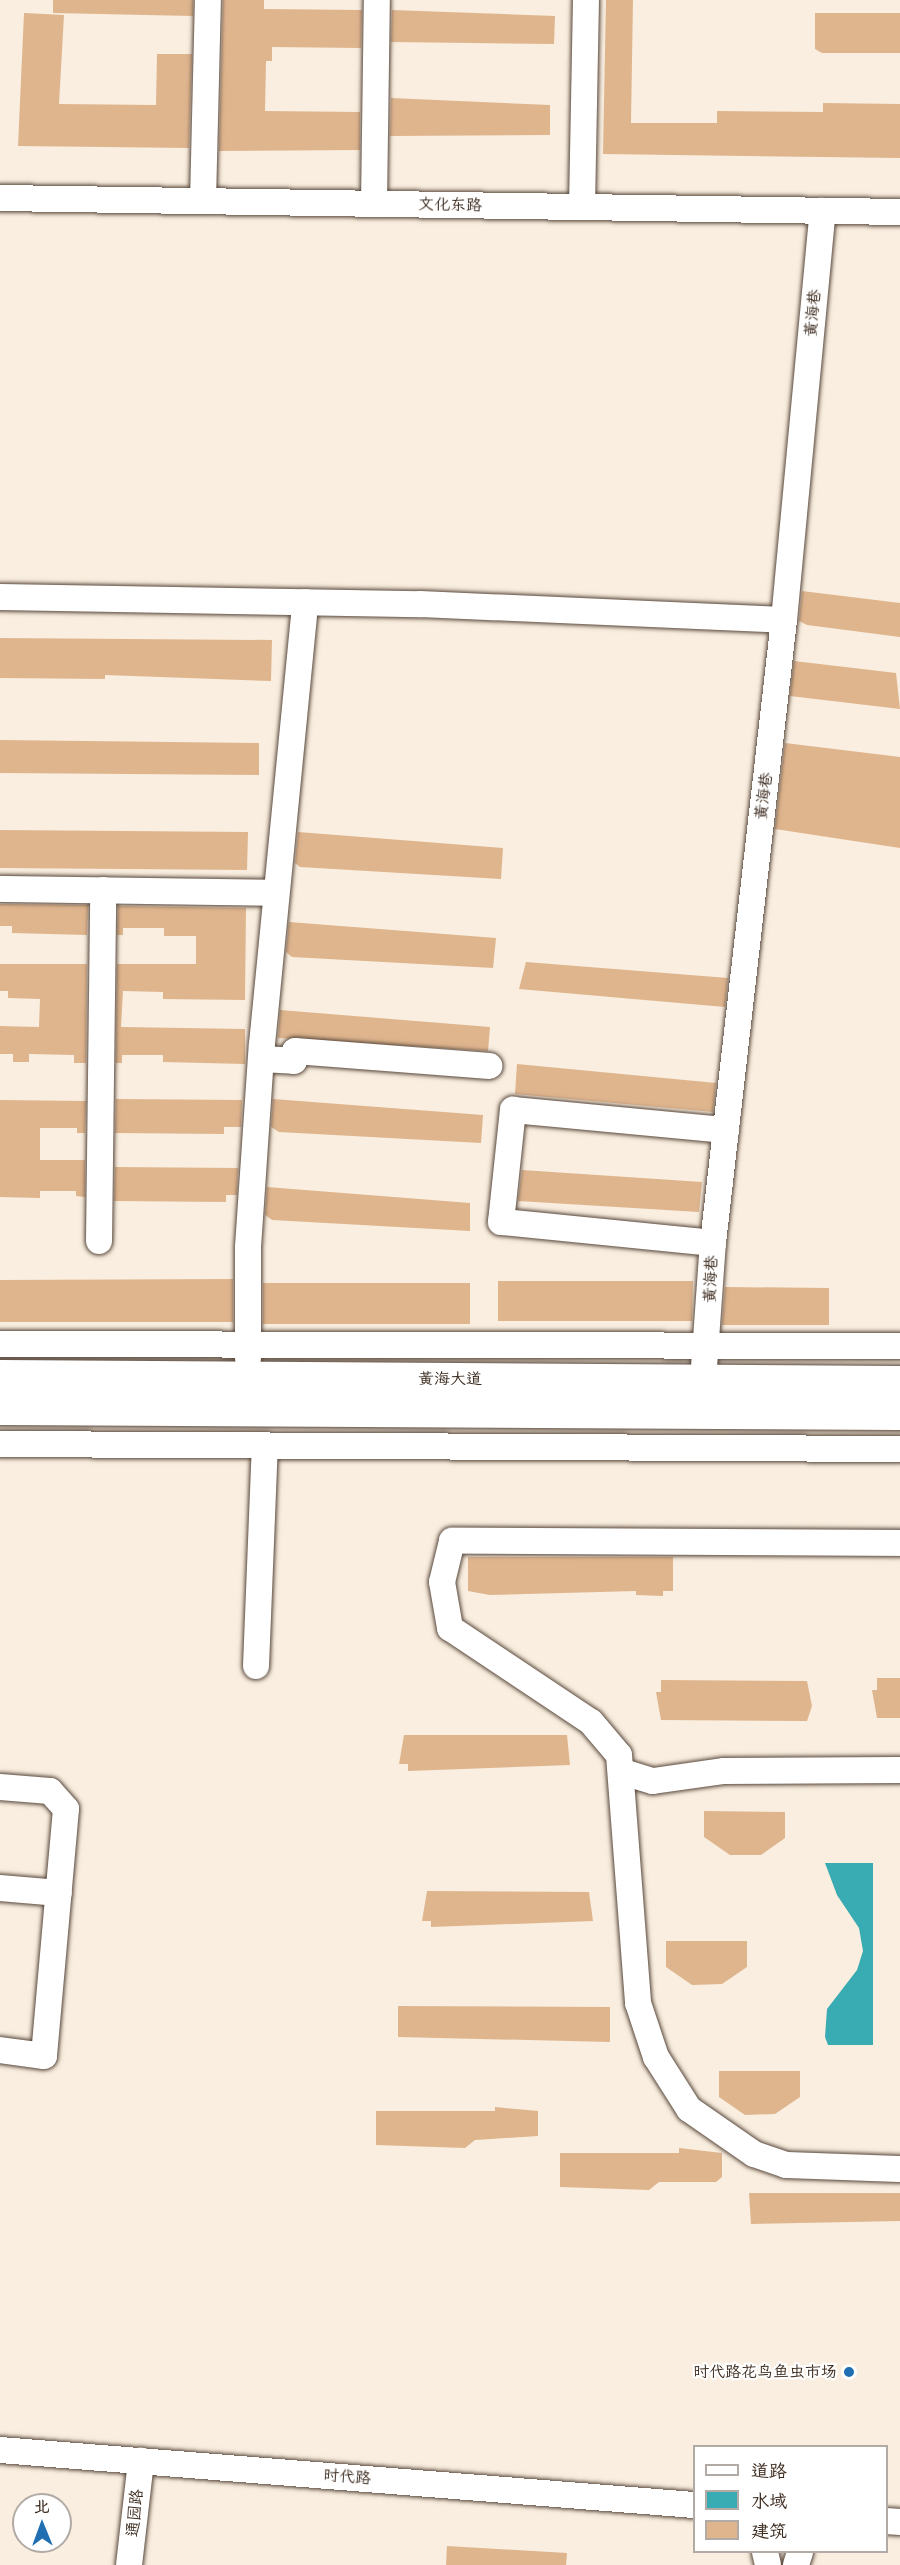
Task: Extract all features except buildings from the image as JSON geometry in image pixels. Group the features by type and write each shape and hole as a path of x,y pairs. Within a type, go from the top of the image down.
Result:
{"main road":[{"name":"黄海大道","path":"0,1376 900,1382"},
{"name":"黄海大道","path":"0,1408 900,1413"}],"street":[{"path":"203,201 208,0"},
{"path":"374,204 377,0"},
{"path":"582,207 586,0"},
{"name":"文化东路","path":"0,198 900,212"},
{"name":"黄海巷","path":"703,1381 712,1244 784,620 823,211"},
{"path":"0,597 305,602 784,620"},
{"path":"247,1378 248,1247 261,1059 275,893 305,602"},
{"path":"0,889 275,893"},
{"path":"99,1241 103,890"},
{"path":"261,1059 294,1061 295,1051 489,1066"},
{"path":"712,1244 501,1222 513,1110 726,1130"},
{"path":"0,1344 249,1341 900,1346"},
{"path":"0,1444 900,1449"},
{"path":"256,1666 265,1446"},
{"path":"900,1543 452,1541 442,1582 450,1628 591,1722 614,1744 623,1772 638,2003 671,2085 717,2132 764,2159 809,2168 900,2169"},
{"path":"623,1772 653,1781 724,1771 900,1770"},
{"path":"0,1787 50,1791 66,1809 44,2056 0,2050"},
{"path":"0,1888 59,1893"},
{"name":"时代路","path":"0,2450 693,2505"},
{"name":"通园路","path":"129,2565 141,2461"}],"water":[{"path":"825,1863 873,1863 873,2045 828,2045 825,2037 827,2009 857,1970 863,1951 859,1928 837,1895"}],"place":[{"name":"时代路花鸟鱼虫市场","path":"849,2372"}]}
